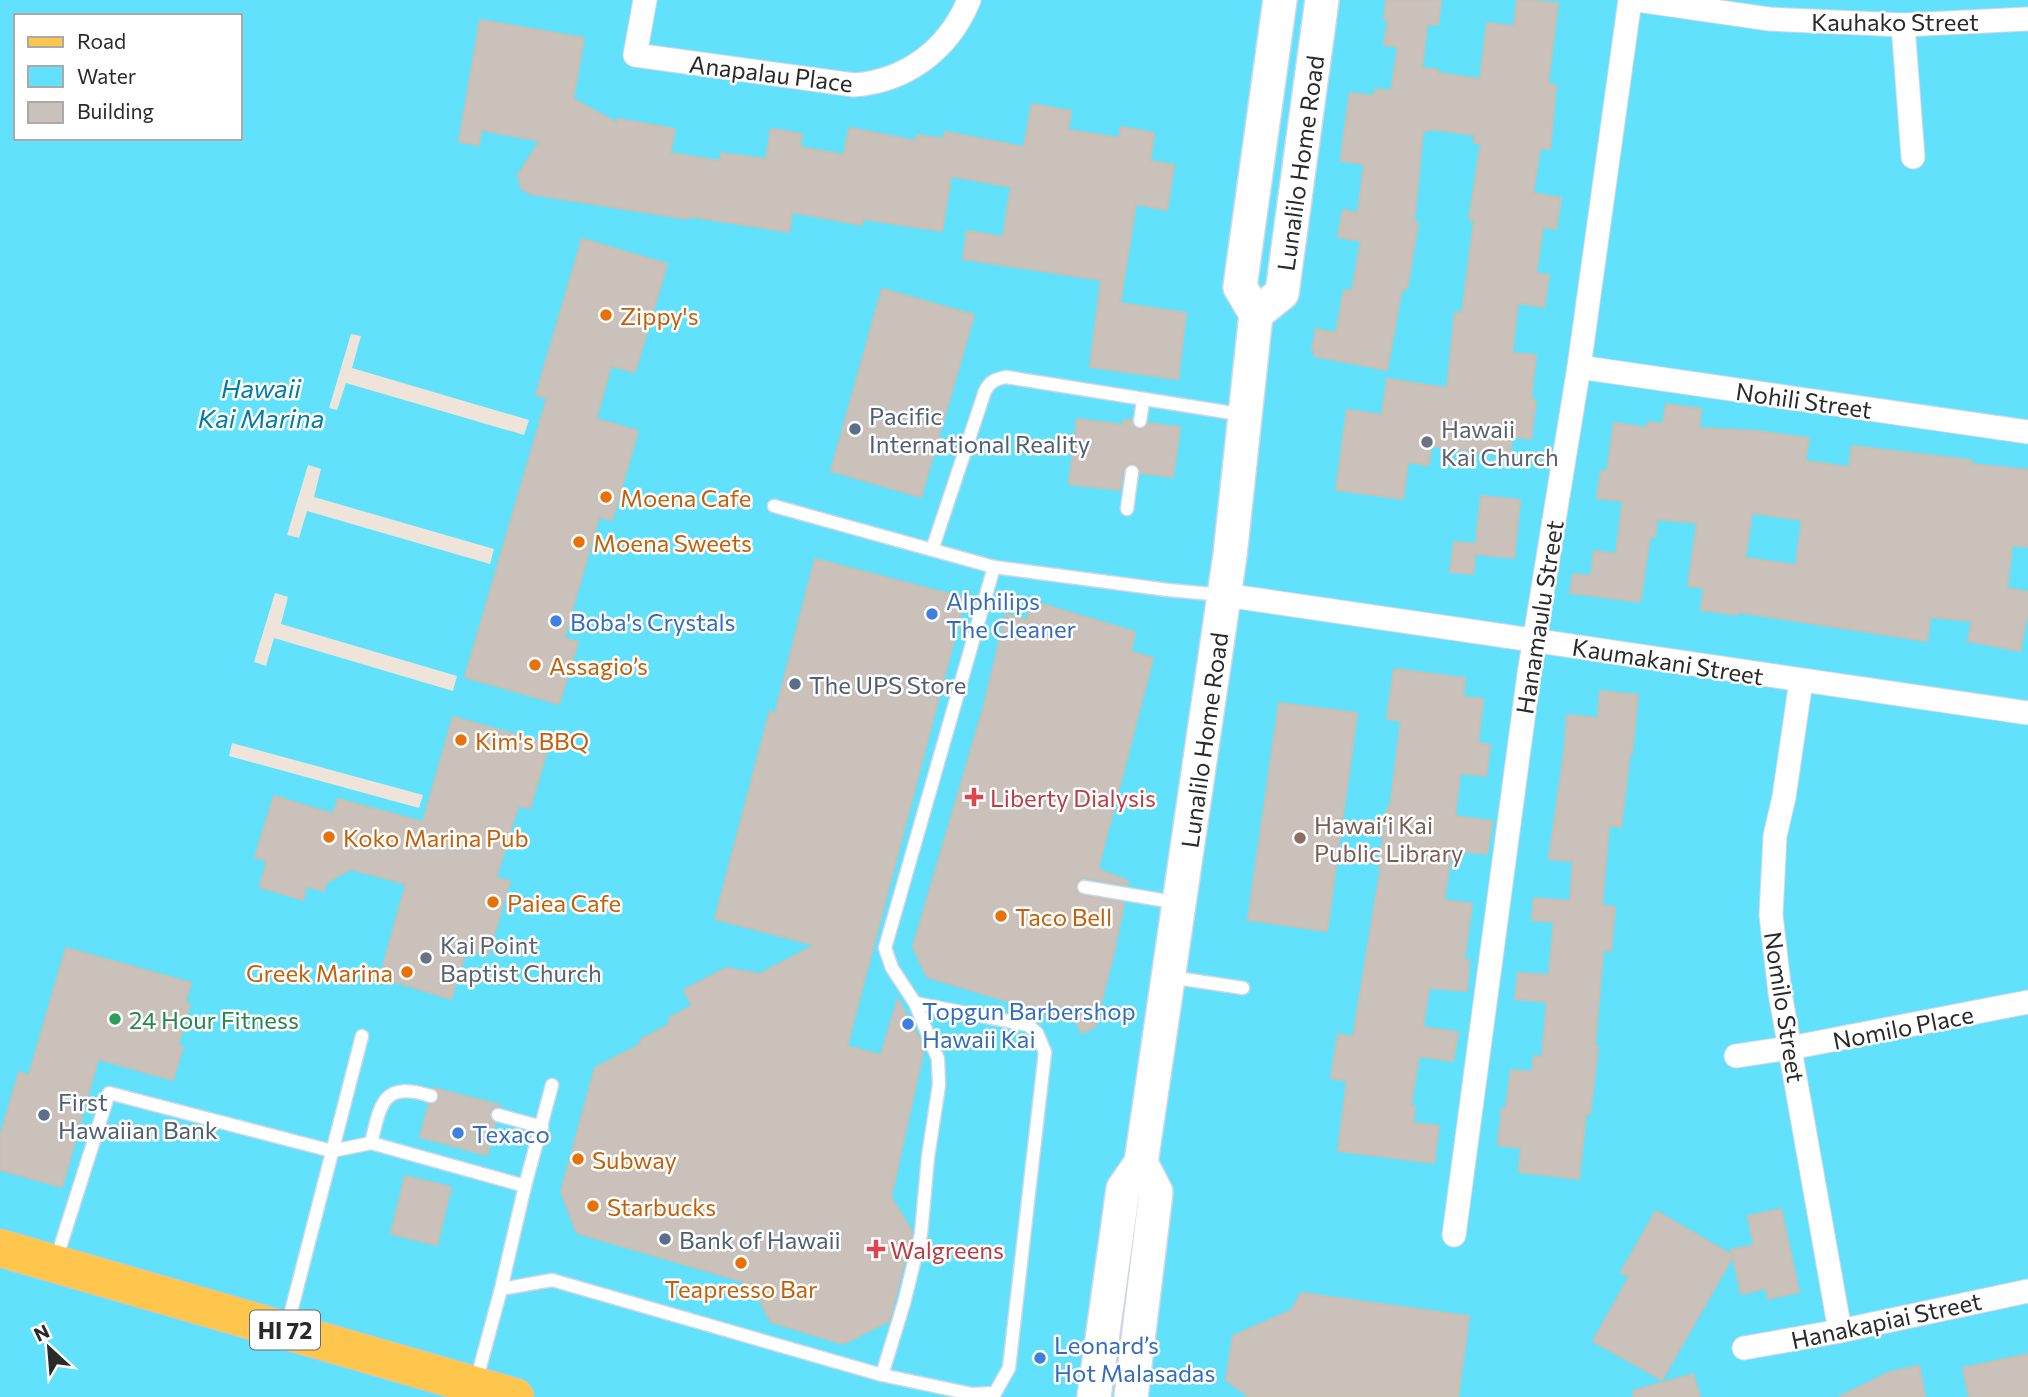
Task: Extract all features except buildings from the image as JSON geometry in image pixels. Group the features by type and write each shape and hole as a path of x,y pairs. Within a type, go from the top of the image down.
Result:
{"main road":[{"name":"Lunalilo Home Road","path":"1094,1397 1123,1189 1141,1163 1225,595 1256,314 1240,287 1280,0"},
{"name":"Lunalilo Home Road","path":"1256,314 1282,293 1322,0"},
{"path":"1131,1397 1156,1192 1141,1163"},
{"name":"HI 72","path":"0,1248 515,1397"}],"street":[{"name":"Anapalau Place","path":"645,0 635,55 854,85 886,80 925,60 948,36 968,0"},
{"name":"Hanamaulu Street","path":"1454,1234 1534,640 1579,367 1630,0"},
{"name":"Kauhako Street","path":"1637,0 1769,19 1903,25 2028,19"},
{"path":"1903,25 1913,156"},
{"name":"Nohili Street","path":"1579,367 2028,432"},
{"name":"Kaumakani Street","path":"1225,595 2028,713"},
{"name":"Nomilo Street","path":"1801,681 1784,797 1775,836 1772,876 1774,954 1840,1331"},
{"name":"Nomilo Place","path":"1736,1056 2028,1002"},
{"name":"Hanakapiai Street","path":"1744,1348 1840,1331 2028,1290"}],"lane":[{"path":"932,550 985,391 989,383 996,379 1006,377 1143,401 1246,415"},
{"path":"1140,421 1143,401"},
{"path":"1126,509 1132,472"},
{"path":"774,506 994,567 1225,595"},
{"path":"882,1375 904,1303 920,1234 939,1085 938,1059 915,1003 892,968 885,948 994,567"},
{"path":"1084,887 1179,904"},
{"path":"1169,977 1243,988"},
{"path":"501,1289 552,1280 882,1375 972,1394 995,1393 1009,1368 1045,1052 1041,1038 1028,1026 915,1003"},
{"path":"286,1331 362,1036"},
{"path":"475,1386 552,1085"},
{"path":"371,1143 380,1108 390,1095 411,1090 431,1096"},
{"path":"55,1263 109,1093 332,1151 371,1143 525,1186"},
{"path":"498,1115 542,1127"}],"water":[{"name":"Hawaii Kai Marina","path":"0,0 2028,0 2028,1397 0,1397"}],"pier":[{"path":"351,334 361,336 352,368 529,420 524,435 346,383 337,410 329,408"},
{"path":"308,465 321,469 314,497 494,549 490,564 307,511 299,538 287,535"},
{"path":"275,593 288,597 281,624 457,676 453,691 274,638 266,666 254,662"},
{"path":"232,743 423,795 419,808 229,756"}],"place":[{"name":"Zippy's","path":"606,315"},
{"name":"Pacific International Reality","path":"855,429"},
{"name":"Hawaii Kai Church","path":"1427,442"},
{"name":"Moena Cafe","path":"606,497"},
{"name":"Moena Sweets","path":"579,542"},
{"name":"Alphilips The Cleaner","path":"932,614"},
{"name":"Boba's Crystals","path":"556,621"},
{"name":"Assagio’s","path":"535,665"},
{"name":"The UPS Store","path":"795,684"},
{"name":"Kim's BBQ","path":"461,740"},
{"name":"Liberty Dialysis","path":"974,797"},
{"name":"Koko Marina Pub","path":"329,837"},
{"name":"Hawaiʻi Kai Public Library","path":"1300,838"},
{"name":"Paiea Cafe","path":"493,902"},
{"name":"Taco Bell","path":"1001,916"},
{"name":"Kai Point Baptist Church","path":"426,958"},
{"name":"Greek Marina","path":"407,972"},
{"name":"24 Hour Fitness","path":"115,1019"},
{"name":"Topgun Barbershop Hawaii Kai","path":"908,1024"},
{"name":"First Hawaiian Bank","path":"44,1115"},
{"name":"Texaco","path":"458,1133"},
{"name":"Subway","path":"578,1159"},
{"name":"Starbucks","path":"593,1206"},
{"name":"Bank of Hawaii","path":"665,1239"},
{"name":"Walgreens","path":"876,1249"},
{"name":"Teapresso Bar","path":"741,1263"},
{"name":"Leonard’s Hot Malasadas","path":"1040,1358"}]}
